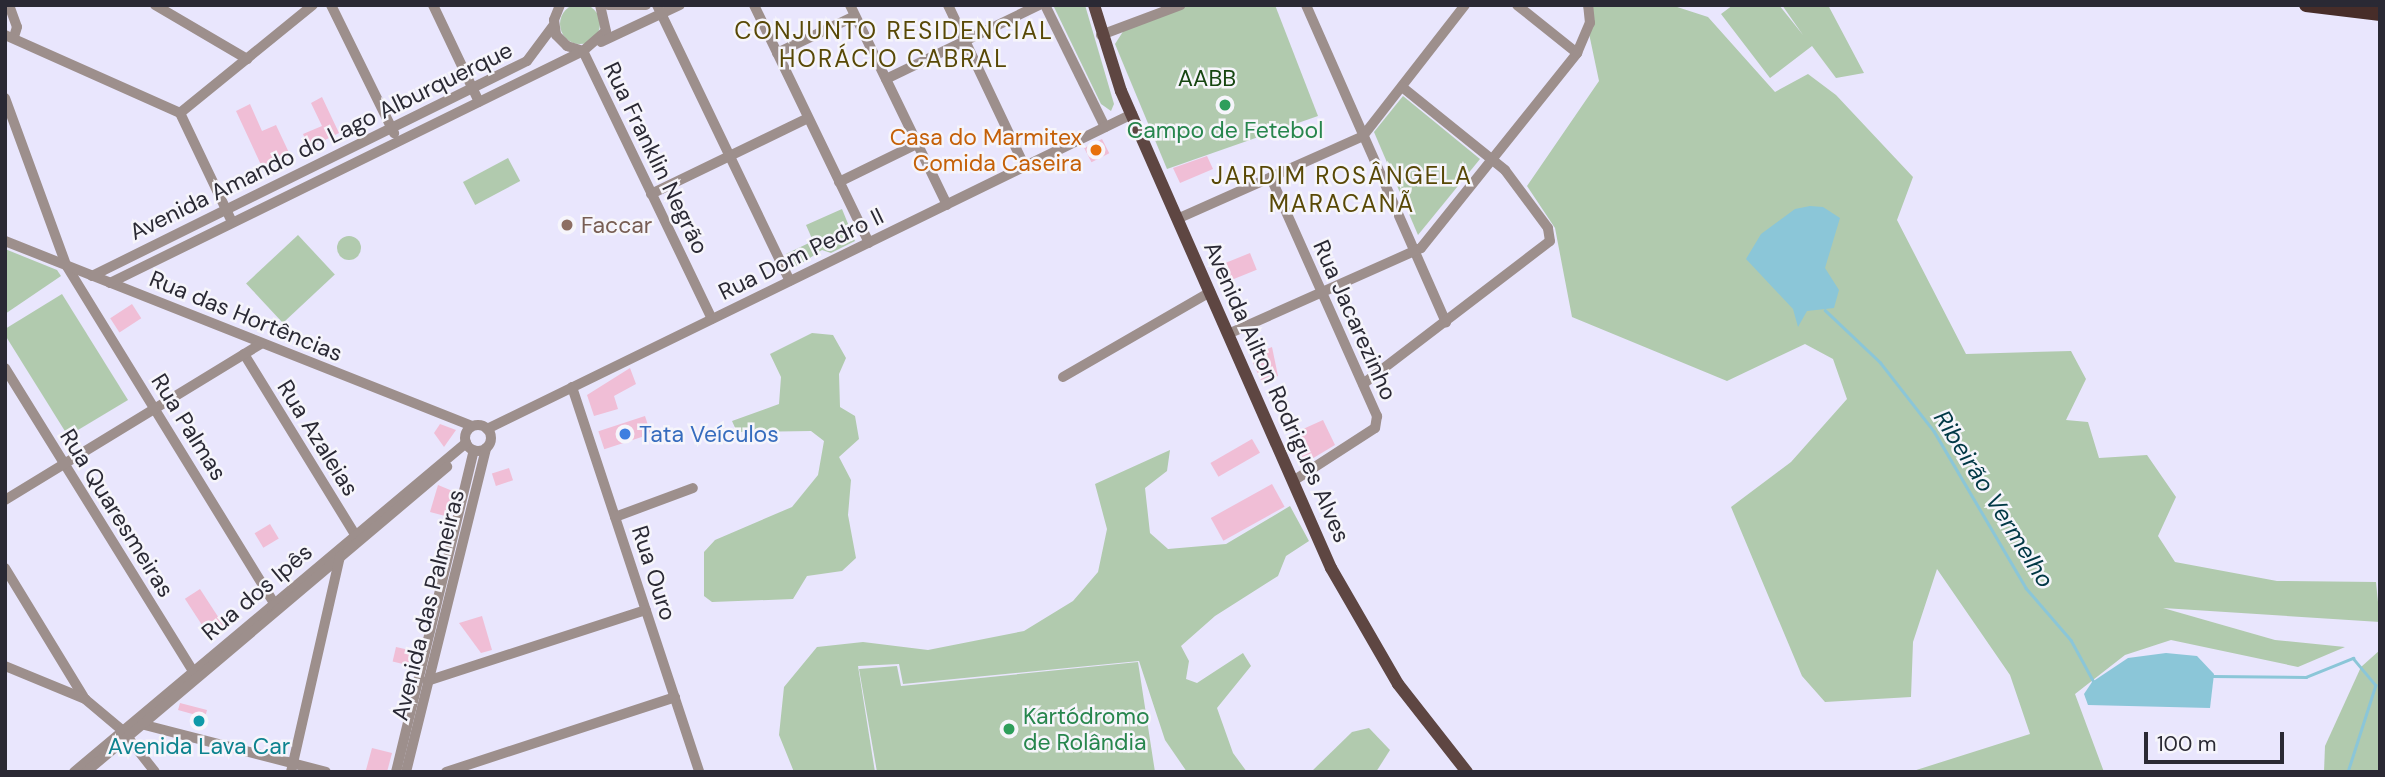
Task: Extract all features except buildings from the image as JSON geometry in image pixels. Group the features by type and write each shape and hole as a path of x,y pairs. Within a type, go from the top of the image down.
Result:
{"highway":[{"path":"2306,5 2380,14"}],"main road":[{"name":"Avenida Ailton Rodrigues Alves","path":"1094,5 1101,35 1132,114 1331,568 1384,662 1467,772"}],"street":[{"path":"9,5 17,27 10,36 180,113 232,222"},
{"path":"155,5 247,59"},
{"path":"180,113 313,5"},
{"path":"331,5 397,141"},
{"path":"433,5 479,102"},
{"path":"548,5 563,43 583,51"},
{"name":"Avenida Amando do Lago Alburquerque","path":"92,276 527,61 554,23 560,5"},
{"path":"597,44 607,25 600,5"},
{"path":"608,5 646,5"},
{"path":"597,44 659,10 680,5"},
{"path":"754,5 869,243"},
{"path":"850,5 947,205"},
{"path":"948,5 1025,167"},
{"path":"886,79 1039,5"},
{"path":"1045,5 1105,127"},
{"path":"1101,35 1181,5"},
{"path":"1306,5 1446,322"},
{"path":"1177,219 1363,136 1465,5"},
{"path":"1517,5 1577,53"},
{"path":"1228,334 1414,251 1494,159 1577,53 1590,23 1588,5"},
{"path":"659,10 790,281"},
{"path":"777,53 855,16"},
{"name":"Avenida Amando do Lago Alburquerque","path":"110,283 597,44"},
{"name":"Rua Franklin Negrão","path":"583,51 712,319"},
{"path":"1363,384 1544,250 1550,241 1548,228 1494,159 1402,87"},
{"name":"Rua Palmas","path":"5,98 66,265 276,606"},
{"name":"Rua Dom Pedro II","path":"487,429 1132,114"},
{"path":"651,194 808,118"},
{"path":"839,182 917,144"},
{"name":"Rua Jacarezinho","path":"1271,177 1377,416 1375,428 1293,481"},
{"name":"Rua das Hortências","path":"5,241 261,344 472,426 487,429"},
{"path":"1063,377 1210,292"},
{"path":"5,500 261,344"},
{"name":"Rua Azaleias","path":"244,354 357,538"},
{"name":"Rua Quaresmeiras","path":"5,369 195,674"},
{"name":"Rua Ouro","path":"572,387 699,772"},
{"name":"Avenida das Palmeiras","path":"396,772 418,684 470,447 472,426"},
{"name":"Avenida das Palmeiras","path":"406,772 486,448 487,429"},
{"path":"470,447 486,448"},
{"name":"Rua dos Ipês","path":"86,772 136,723 470,447"},
{"path":"615,517 693,488"},
{"path":"292,768 338,554"},
{"path":"5,569 85,699"},
{"path":"418,684 646,611"},
{"path":"5,666 85,699 125,733 155,772"},
{"path":"446,772 675,697"},
{"path":"136,723 292,768 326,772"},
{"name":"Rua dos Ipês","path":"74,772 125,733"}],"green space":[{"path":"580,4 594,10 600,24 594,38 580,44 566,38 560,24 566,10"},
{"path":"1053,5 1085,5 1114,104 1111,111 1101,104"},
{"name":"AABB","path":"1191,5 1275,5 1318,116 1167,169 1115,44 1124,30"},
{"path":"1583,5 1671,5 1708,17 1775,92 1808,74 1836,95 1913,177 1897,220 1966,354 2071,351 2086,379 2066,420 2088,422 2099,458 2147,455 2176,497 2158,536 2175,562 2277,581 2376,582 2380,622 2163,608 2275,640 2345,647 2298,667 2171,640 2125,655 2075,694 2104,772 1910,772 2030,734 2010,675 1937,569 1913,642 1911,697 1825,702 1802,676 1731,507 1791,462 1847,399 1833,359 1805,344 1727,381 1572,317 1555,228 1527,186 1599,81"},
{"path":"1733,5 1779,5 1803,35 1782,5 1828,5 1864,73 1836,78 1812,46 1770,78 1721,14"},
{"path":"1403,96 1480,159 1418,235 1374,132"},
{"path":"508,158 520,181 475,205 463,182"},
{"path":"842,209 855,241 831,253 822,250 793,269 786,254 813,241 806,225"},
{"path":"298,235 335,274 283,323 246,283"},
{"path":"349,236 360,243 361,248 354,259 349,260 338,253 337,248 344,237"},
{"path":"5,249 57,270 61,276 5,314"},
{"path":"62,294 128,400 68,436 5,335 5,329"},
{"path":"812,333 833,335 846,358 839,374 840,407 855,416 859,439 839,457 851,480 848,515 856,558 842,571 807,576 793,599 712,602 704,596 704,552 715,540 792,507 818,475 824,441 811,431 737,432 732,421 779,404 781,377 770,354"},
{"path":"1170,450 1167,471 1145,488 1150,533 1168,549 1226,544 1290,506 1309,541 1286,556 1278,576 1215,616 1181,646 1189,661 1186,679 1197,683 1243,653 1251,666 1217,708 1233,753 1247,772 1187,772 1165,740 1139,661 903,684 899,664 858,666 875,772 794,772 779,735 784,687 817,647 863,642 928,650 1024,631 1073,601 1098,572 1107,529 1095,484"},
{"path":"2380,650 2380,772 2324,772 2325,746 2361,667"},
{"name":"Kartódromo de Rolândia","path":"1138,662 1155,772 877,772 859,669 897,666 901,686"},
{"path":"1369,728 1390,750 1376,772 1311,772 1352,732"}],"water":[{"path":"1823,207 1840,218 1825,268 1839,290 1834,308 1807,311 1798,327 1793,309 1746,259 1761,234 1795,209"},
{"path":"2166,653 2197,656 2214,674 2210,708 2088,705 2084,694 2092,682 2128,658"}],"waterway":[{"name":"Ribeirão Vermelho","path":"1825,310 1880,362 1934,431 2026,588 2071,640 2094,682"},
{"name":"Ribeirão Vermelho","path":"2212,676 2306,677 2353,658 2376,685 2348,772"}],"place":[{"name":"Campo de Fetebol","path":"1225,105"},
{"name":"Casa do Marmitex Comida Caseira","path":"1096,150"},
{"name":"Faccar","path":"567,225"},
{"name":"Tata Veículos","path":"625,434"},
{"name":"Avenida Lava Car","path":"199,721"},
{"name":"Kartódromo de Rolândia","path":"1009,729"}],"district":[{"name":"CONJUNTO RESIDENCIAL HORÁCIO CABRAL","path":"894,45"},
{"name":"JARDIM ROSÂNGELA MARACANÃ","path":"1342,190"}]}
